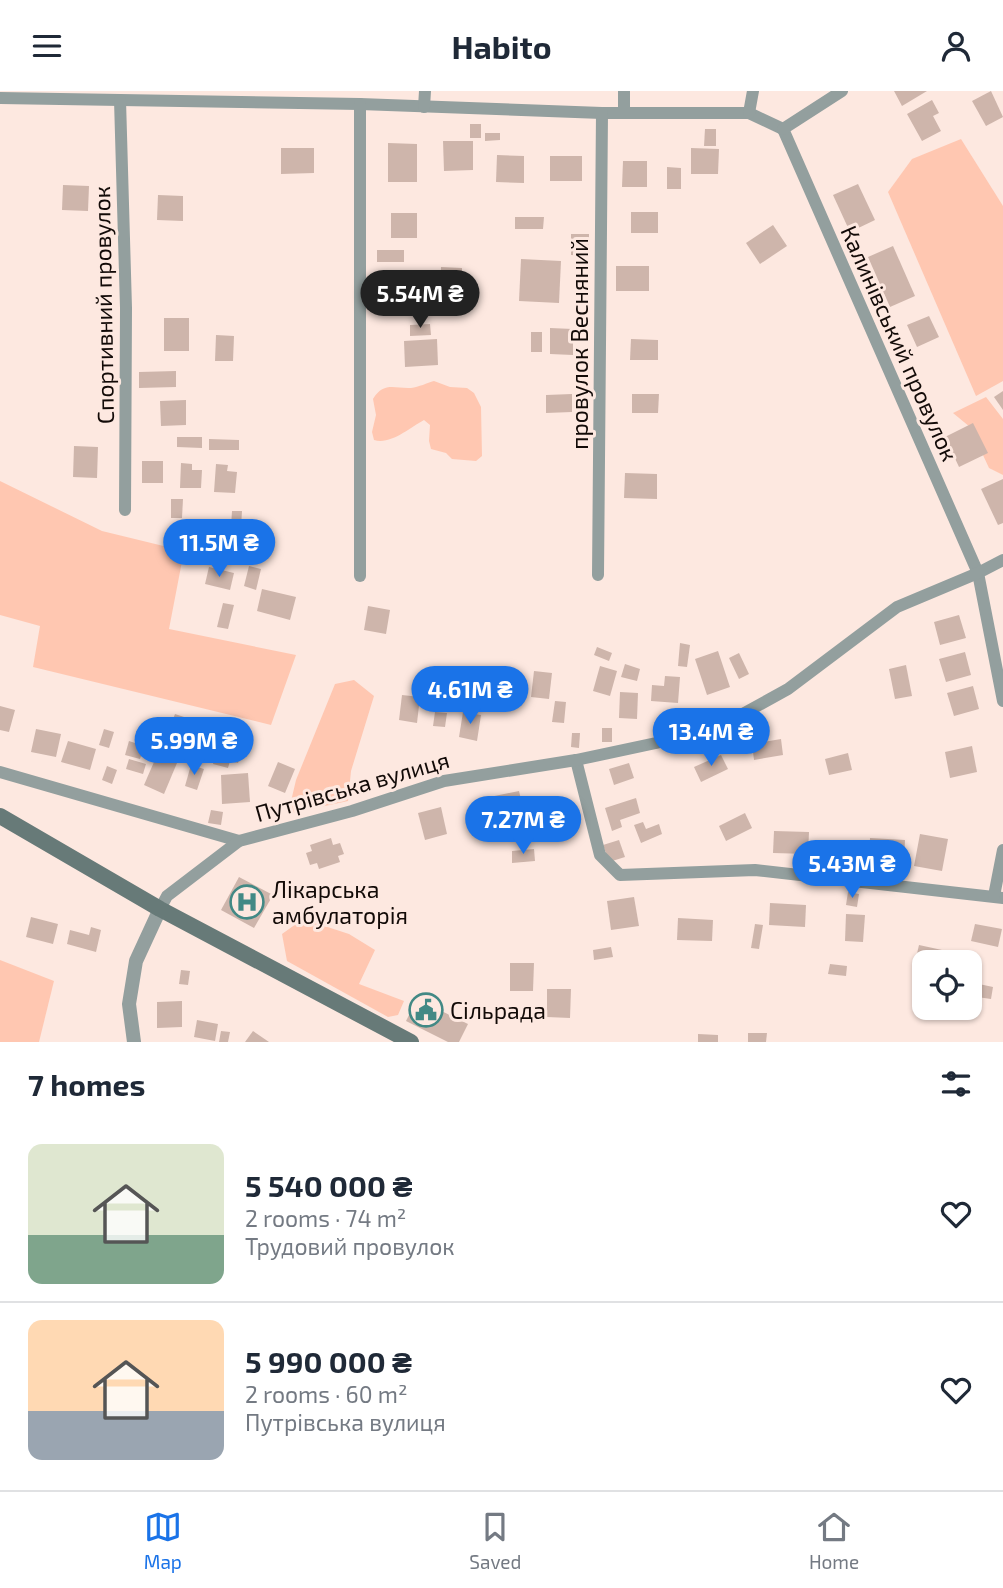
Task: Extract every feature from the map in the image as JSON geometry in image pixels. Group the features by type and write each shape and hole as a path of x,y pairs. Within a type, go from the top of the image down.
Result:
{"main road":[{"path":"0,816 160,909 411,1042"}],"street":[{"path":"424,107 425,91"},
{"path":"624,91 624,113"},
{"path":"749,113 753,91"},
{"path":"0,98 360,104 602,113 749,113 783,129 842,91"},
{"name":"Спортивний провулок","path":"120,100 126,307 125,510"},
{"path":"360,104 360,576"},
{"name":"провулок Весняний","path":"598,575 602,113"},
{"name":"Калинівський провулок","path":"783,129 978,573 1003,701"},
{"name":"Путрівська вулиця","path":"160,909 167,896 239,841 352,811 444,781 576,760 656,743 730,721 788,689 897,607 1003,560"},
{"path":"576,760 600,855 621,875 755,870 999,897 1003,851"},
{"name":"Путрівська вулиця","path":"0,772 239,841"},
{"path":"134,1042 129,1004 136,961 160,909"}],"shaded area":[{"path":"961,139 1003,206 1003,381 976,396 888,192 912,159"},
{"path":"434,381 450,387 467,388 474,393 481,407 482,456 476,461 452,459 446,453 431,449 430,425 424,420 393,438 374,440 372,432 376,415 373,399 377,393 390,387 411,388"},
{"path":"986,397 1003,419 1003,475 989,468 970,427 953,413"},
{"path":"0,481 102,531 184,551 169,629 296,655 271,725 33,667 40,626 0,615"},
{"path":"354,680 374,696 351,771 348,801 288,814 296,780 335,684"},
{"path":"303,919 349,934 375,950 359,984 404,1001 398,1015 388,1017 287,961 282,934"},
{"path":"0,960 54,981 39,1042 0,1042"}],"building":[{"path":"894,91 927,91 902,106"},
{"path":"991,91 1003,117 986,126 972,101"},
{"path":"932,100 939,113 933,116 941,131 922,141 907,114"},
{"path":"470,124 481,124 481,138 470,138"},
{"path":"705,129 716,129 716,146 704,146"},
{"path":"485,133 500,133 500,140 485,141"},
{"path":"443,141 473,141 473,170 444,171"},
{"path":"388,143 417,144 417,182 388,182"},
{"path":"281,148 314,148 314,173 281,174"},
{"path":"691,148 719,149 718,174 691,174"},
{"path":"497,155 524,156 524,183 496,182"},
{"path":"550,156 582,156 582,181 550,181"},
{"path":"623,161 647,161 647,187 622,187"},
{"path":"667,167 681,168 681,189 667,189"},
{"path":"858,184 875,220 850,232 833,195"},
{"path":"63,185 89,186 88,211 62,210"},
{"path":"158,195 183,196 183,221 157,220"},
{"path":"631,212 658,212 658,233 631,233"},
{"path":"391,213 417,213 417,238 391,238"},
{"path":"515,217 544,217 543,229 515,229"},
{"path":"773,225 787,246 760,264 746,243"},
{"path":"571,234 589,234 589,256 571,255"},
{"path":"893,246 915,296 890,307 868,257"},
{"path":"377,250 404,250 404,262 377,262"},
{"path":"521,259 561,261 559,303 519,301"},
{"path":"616,266 649,266 649,291 616,291"},
{"path":"441,267 462,268 462,294 440,293"},
{"path":"387,276 413,277 413,302 387,301"},
{"path":"929,316 939,337 917,347 907,325"},
{"path":"164,318 189,318 189,351 164,351"},
{"path":"430,324 431,335 410,336 410,325"},
{"path":"550,328 573,329 573,355 550,354"},
{"path":"531,332 542,332 542,352 531,352"},
{"path":"216,335 234,336 233,361 215,361"},
{"path":"437,339 438,365 405,367 404,341"},
{"path":"631,339 658,340 658,360 630,360"},
{"path":"176,371 176,387 139,388 139,372"},
{"path":"1003,391 1003,410 994,397"},
{"path":"572,394 572,412 546,413 546,395"},
{"path":"632,394 659,394 658,413 632,413"},
{"path":"186,400 186,425 161,426 160,401"},
{"path":"973,423 988,453 959,467 945,437"},
{"path":"177,437 202,437 202,448 177,447"},
{"path":"209,439 239,440 239,450 209,450"},
{"path":"74,446 98,447 97,478 73,477"},
{"path":"142,461 163,461 163,483 142,483"},
{"path":"181,463 192,464 192,470 202,470 201,488 180,488"},
{"path":"216,464 228,465 227,471 237,472 235,493 214,492"},
{"path":"625,473 657,474 657,499 624,498"},
{"path":"1003,479 1003,523 998,525 981,489"},
{"path":"171,499 183,499 182,518 171,518"},
{"path":"232,511 242,511 241,528 231,527"},
{"path":"249,566 261,569 256,590 244,586"},
{"path":"209,567 234,573 230,590 205,584"},
{"path":"262,589 296,597 290,620 257,611"},
{"path":"223,603 234,605 228,629 217,627"},
{"path":"368,606 390,610 386,634 364,630"},
{"path":"959,615 966,638 940,645 934,622"},
{"path":"680,643 690,645 687,667 678,666"},
{"path":"597,647 612,653 609,661 594,655"},
{"path":"718,651 730,687 707,695 695,659"},
{"path":"965,652 971,675 946,682 939,659"},
{"path":"739,653 749,674 739,679 729,658"},
{"path":"625,664 640,669 637,681 621,677"},
{"path":"906,665 912,696 895,699 889,669"},
{"path":"600,666 617,671 610,696 593,691"},
{"path":"534,671 552,673 549,699 531,697"},
{"path":"665,676 680,677 678,703 651,701 652,685 664,686"},
{"path":"973,686 979,709 954,716 947,693"},
{"path":"620,692 638,693 637,719 619,718"},
{"path":"402,695 420,697 417,723 399,720"},
{"path":"555,701 566,702 564,723 552,722"},
{"path":"0,706 15,710 9,732 0,730"},
{"path":"435,712 447,713 445,727 433,726"},
{"path":"463,712 481,715 477,741 459,737"},
{"path":"175,714 184,717 178,736 168,733"},
{"path":"602,728 612,728 612,742 602,742"},
{"path":"36,729 61,734 56,757 31,752"},
{"path":"104,729 114,732 109,748 99,745"},
{"path":"223,731 238,735 234,748 242,750 238,763 230,761 228,768 213,764"},
{"path":"572,733 580,733 579,748 571,747"},
{"path":"781,739 783,755 754,760 752,744"},
{"path":"68,741 96,749 90,770 61,762"},
{"path":"129,741 144,746 140,759 125,755"},
{"path":"972,746 977,772 950,778 945,752"},
{"path":"848,753 852,770 829,775 825,759"},
{"path":"157,755 177,763 164,794 144,785"},
{"path":"721,755 728,769 701,782 694,767"},
{"path":"129,759 146,764 143,774 126,769"},
{"path":"278,762 295,769 285,793 268,786"},
{"path":"629,763 634,778 614,785 609,769"},
{"path":"191,765 204,769 197,790 185,786"},
{"path":"107,766 117,770 112,784 102,780"},
{"path":"248,773 250,802 222,804 221,775"},
{"path":"519,791 524,812 489,820 485,798"},
{"path":"636,798 640,813 620,820 622,827 612,831 605,808"},
{"path":"441,807 447,834 425,840 418,813"},
{"path":"211,810 223,812 221,825 208,823"},
{"path":"745,813 752,828 726,841 719,826"},
{"path":"643,822 646,829 659,824 662,834 641,843 634,825"},
{"path":"774,831 809,832 808,854 773,853"},
{"path":"920,834 948,839 942,871 914,866"},
{"path":"331,838 333,845 340,843 344,854 338,856 340,862 319,869 317,863 310,865 306,853 312,851 310,845"},
{"path":"870,838 905,840 904,862 869,860"},
{"path":"619,840 625,857 609,862 603,845"},
{"path":"534,849 535,861 512,863 512,851"},
{"name":"Лікарська амбулаторія","path":"239,877 273,895 254,928 221,910"},
{"path":"848,892 859,894 857,907 846,905"},
{"path":"634,897 639,926 611,930 607,901"},
{"path":"770,903 806,905 805,927 769,925"},
{"path":"846,914 865,915 863,942 845,941"},
{"path":"31,917 58,924 53,944 26,937"},
{"path":"678,918 713,920 712,941 677,940"},
{"path":"755,924 763,925 759,949 751,948"},
{"path":"975,924 1002,929 998,947 971,941"},
{"path":"91,927 101,930 96,952 67,944 70,930 89,935"},
{"path":"919,945 942,950 918,950"},
{"path":"611,947 613,957 594,960 593,950"},
{"path":"510,963 534,963 533,991 510,991"},
{"path":"830,964 847,966 846,976 828,974"},
{"path":"181,970 190,971 188,985 179,984"},
{"path":"982,985 993,987 991,999 982,998"},
{"path":"547,989 571,989 570,1018 547,1017"},
{"name":"Сільрада","path":"417,999 468,1024 459,1042 448,1042 406,1021"},
{"path":"182,1001 182,1027 157,1028 157,1002"},
{"path":"197,1020 218,1024 215,1041 194,1037"},
{"path":"221,1031 230,1032 228,1042 219,1042"},
{"path":"253,1031 269,1042 245,1042"},
{"path":"748,1033 767,1033 766,1042 748,1042"},
{"path":"698,1034 718,1035 718,1042 698,1042"}],"place":[{"name":"Лікарська амбулаторія","path":"247,902"},
{"name":"Сільрада","path":"426,1010"}]}
